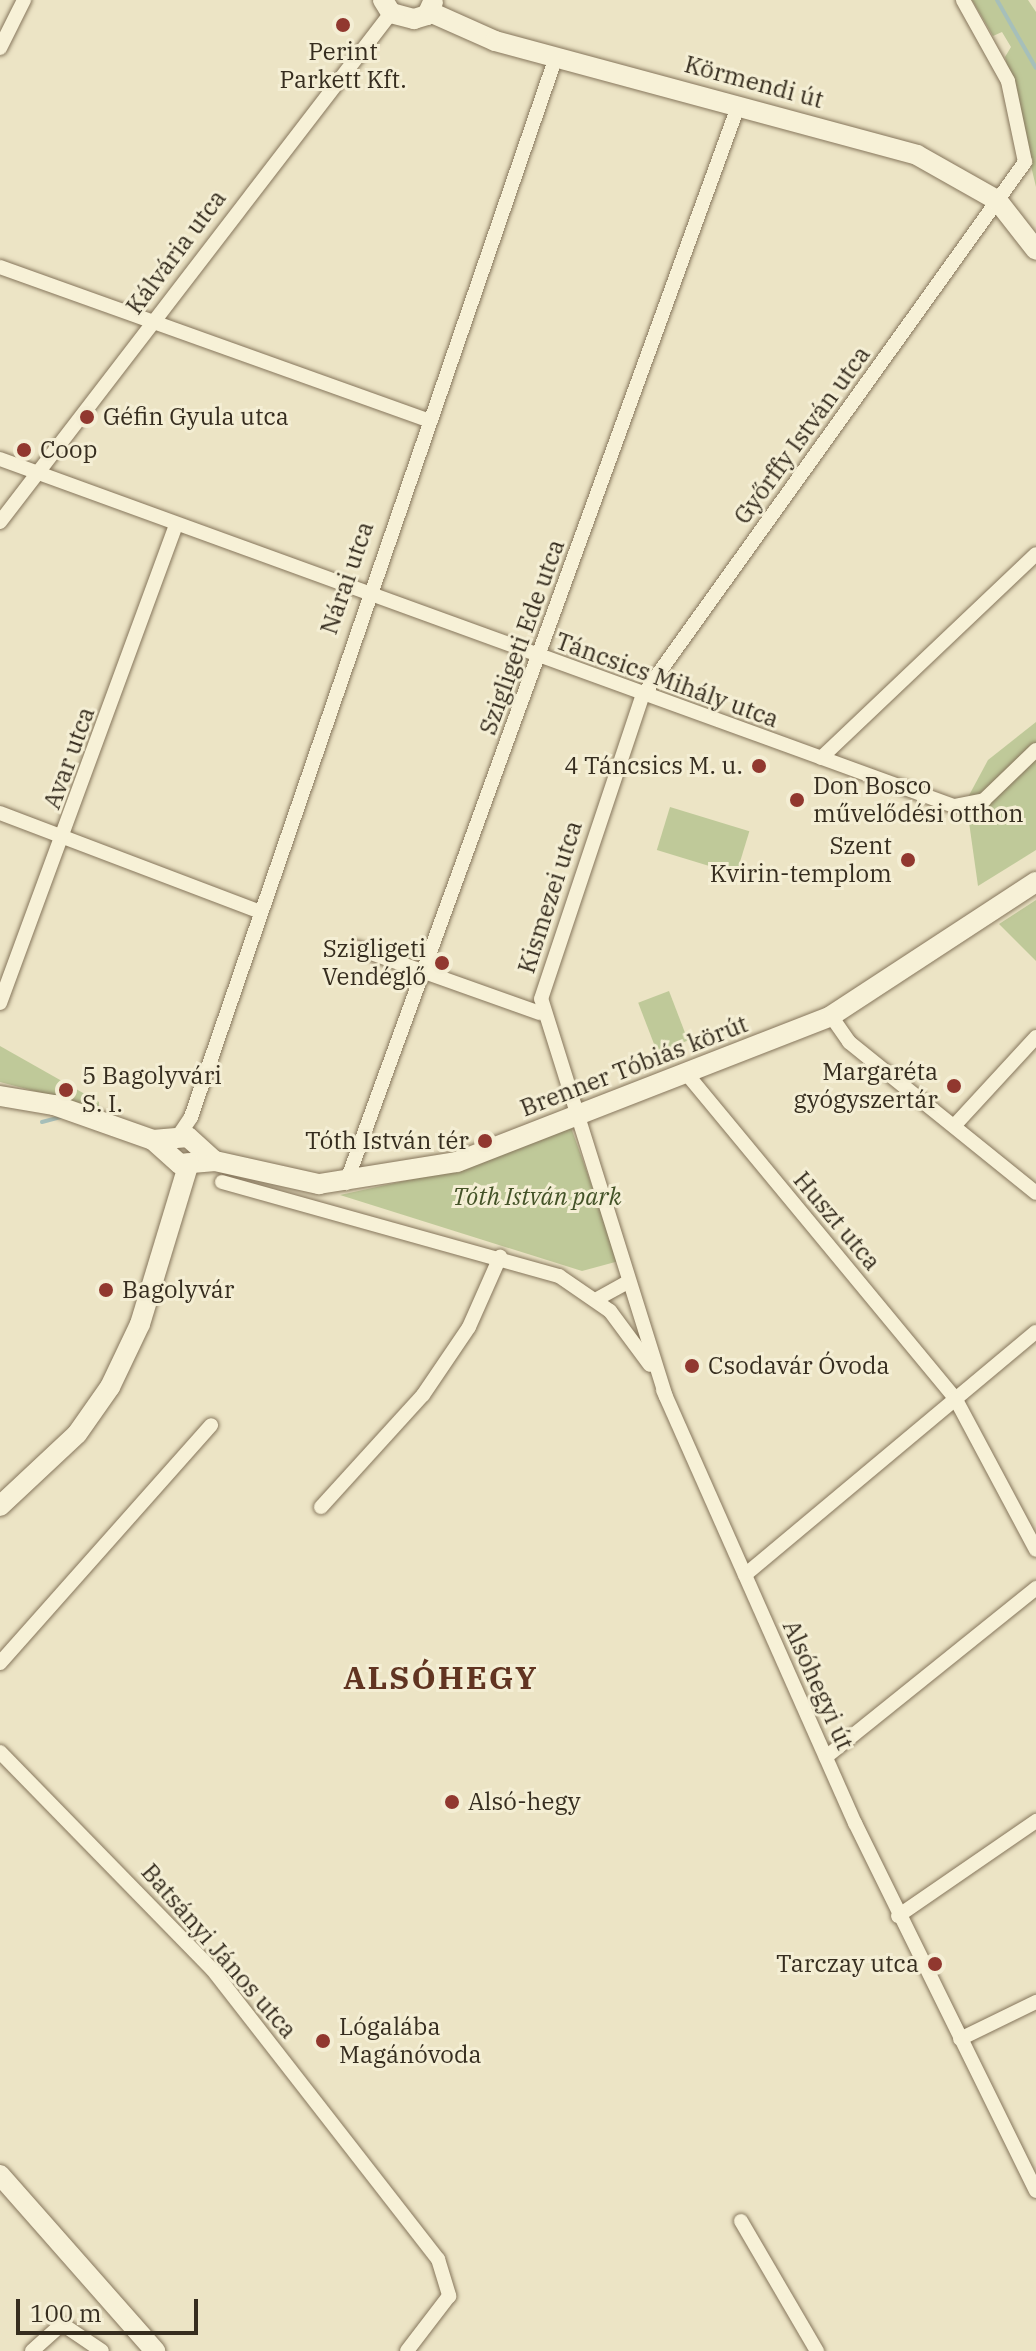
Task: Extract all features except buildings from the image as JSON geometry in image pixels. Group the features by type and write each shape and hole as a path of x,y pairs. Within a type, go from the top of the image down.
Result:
{"street":[{"path":"0,48 24,0"},
{"name":"Győrffy István utca","path":"643,695 997,200 1025,152 1008,81 963,0"},
{"name":"Körmendi út","path":"387,6 419,19 431,6 473,34 739,104 917,155 997,200 1036,250"},
{"name":"Kálvária utca","path":"0,522 387,6"},
{"name":"Nárai utca","path":"0,1506 77,1434 110,1387 140,1324 168,1230 191,1117 428,420 556,57"},
{"name":"Szigligeti Ede utca","path":"346,1184 739,104"},
{"path":"0,267 428,420"},
{"path":"0,459 39,473"},
{"name":"Táncsics Mihály utca","path":"39,473 643,695 967,808 1036,750"},
{"name":"Avar utca","path":"0,1003 63,842 176,525"},
{"path":"821,758 1036,554"},
{"name":"Kismezei utca","path":"643,695 547,972 540,1013 666,1397"},
{"path":"0,813 63,842 260,912"},
{"name":"Brenner Tóbiás körút","path":"0,1096 54,1105 264,1177 346,1184 457,1162 831,1016 1036,882"},
{"path":"357,948 540,1013"},
{"path":"831,1016 849,1042 1036,1193"},
{"path":"954,1126 1036,1037"},
{"name":"Huszt utca","path":"686,1073 955,1398 1036,1550"},
{"name":"Alsóhegyi út","path":"222,1182 500,1257 559,1276 597,1299 629,1333 666,1397 898,1916 1036,2191"},
{"path":"321,1507 423,1395 469,1327 500,1257"},
{"path":"597,1299 628,1282"},
{"path":"745,1575 1036,1332"},
{"path":"0,1663 211,1425"},
{"path":"826,1757 1036,1588"},
{"name":"Batsányi János utca","path":"0,1752 212,1969 438,2259 449,2296 407,2351"},
{"path":"898,1916 1036,1821"},
{"path":"960,2039 1036,2002"},
{"path":"0,2175 155,2351"},
{"path":"741,2221 817,2351"},
{"path":"32,2351 53,2328 70,2324 102,2351"}],"green space":[{"path":"972,0 1028,0 1036,12 1036,187 1005,57 1011,47 1002,32 993,36"},
{"path":"1036,722 1036,850 978,886 966,801 988,760"},
{"path":"670,807 749,831 736,874 657,850"},
{"path":"1036,900 1036,961 999,924"},
{"path":"669,991 688,1040 657,1052 638,1003"},
{"path":"0,1046 99,1102 99,1108 0,1082"},
{"name":"Tóth István park","path":"569,1122 619,1261 582,1271 340,1195 468,1167"}],"waterway":[{"path":"997,0 1036,68"},
{"path":"42,1122 61,1117"}],"place":[{"name":"Perint Parkett Kft.","path":"343,25"},
{"name":"Géfin Gyula utca","path":"87,417"},
{"name":"Coop","path":"24,450"},
{"name":"4 Táncsics M. u.","path":"759,766"},
{"name":"Don Bosco művelődési otthon","path":"797,800"},
{"name":"Szent Kvirin-templom","path":"908,860"},
{"name":"Szigligeti Vendéglő","path":"442,963"},
{"name":"Margaréta gyógyszertár","path":"954,1086"},
{"name":"5 Bagolyvári S. I.","path":"66,1090"},
{"name":"Tóth István tér","path":"485,1141"},
{"name":"Bagolyvár","path":"106,1290"},
{"name":"Csodavár Óvoda","path":"692,1366"},
{"name":"Alsó-hegy","path":"452,1802"},
{"name":"Tarczay utca","path":"935,1964"},
{"name":"Lógalába Magánóvoda","path":"323,2041"}],"district":[{"name":"ALSÓHEGY","path":"441,1677"}]}
